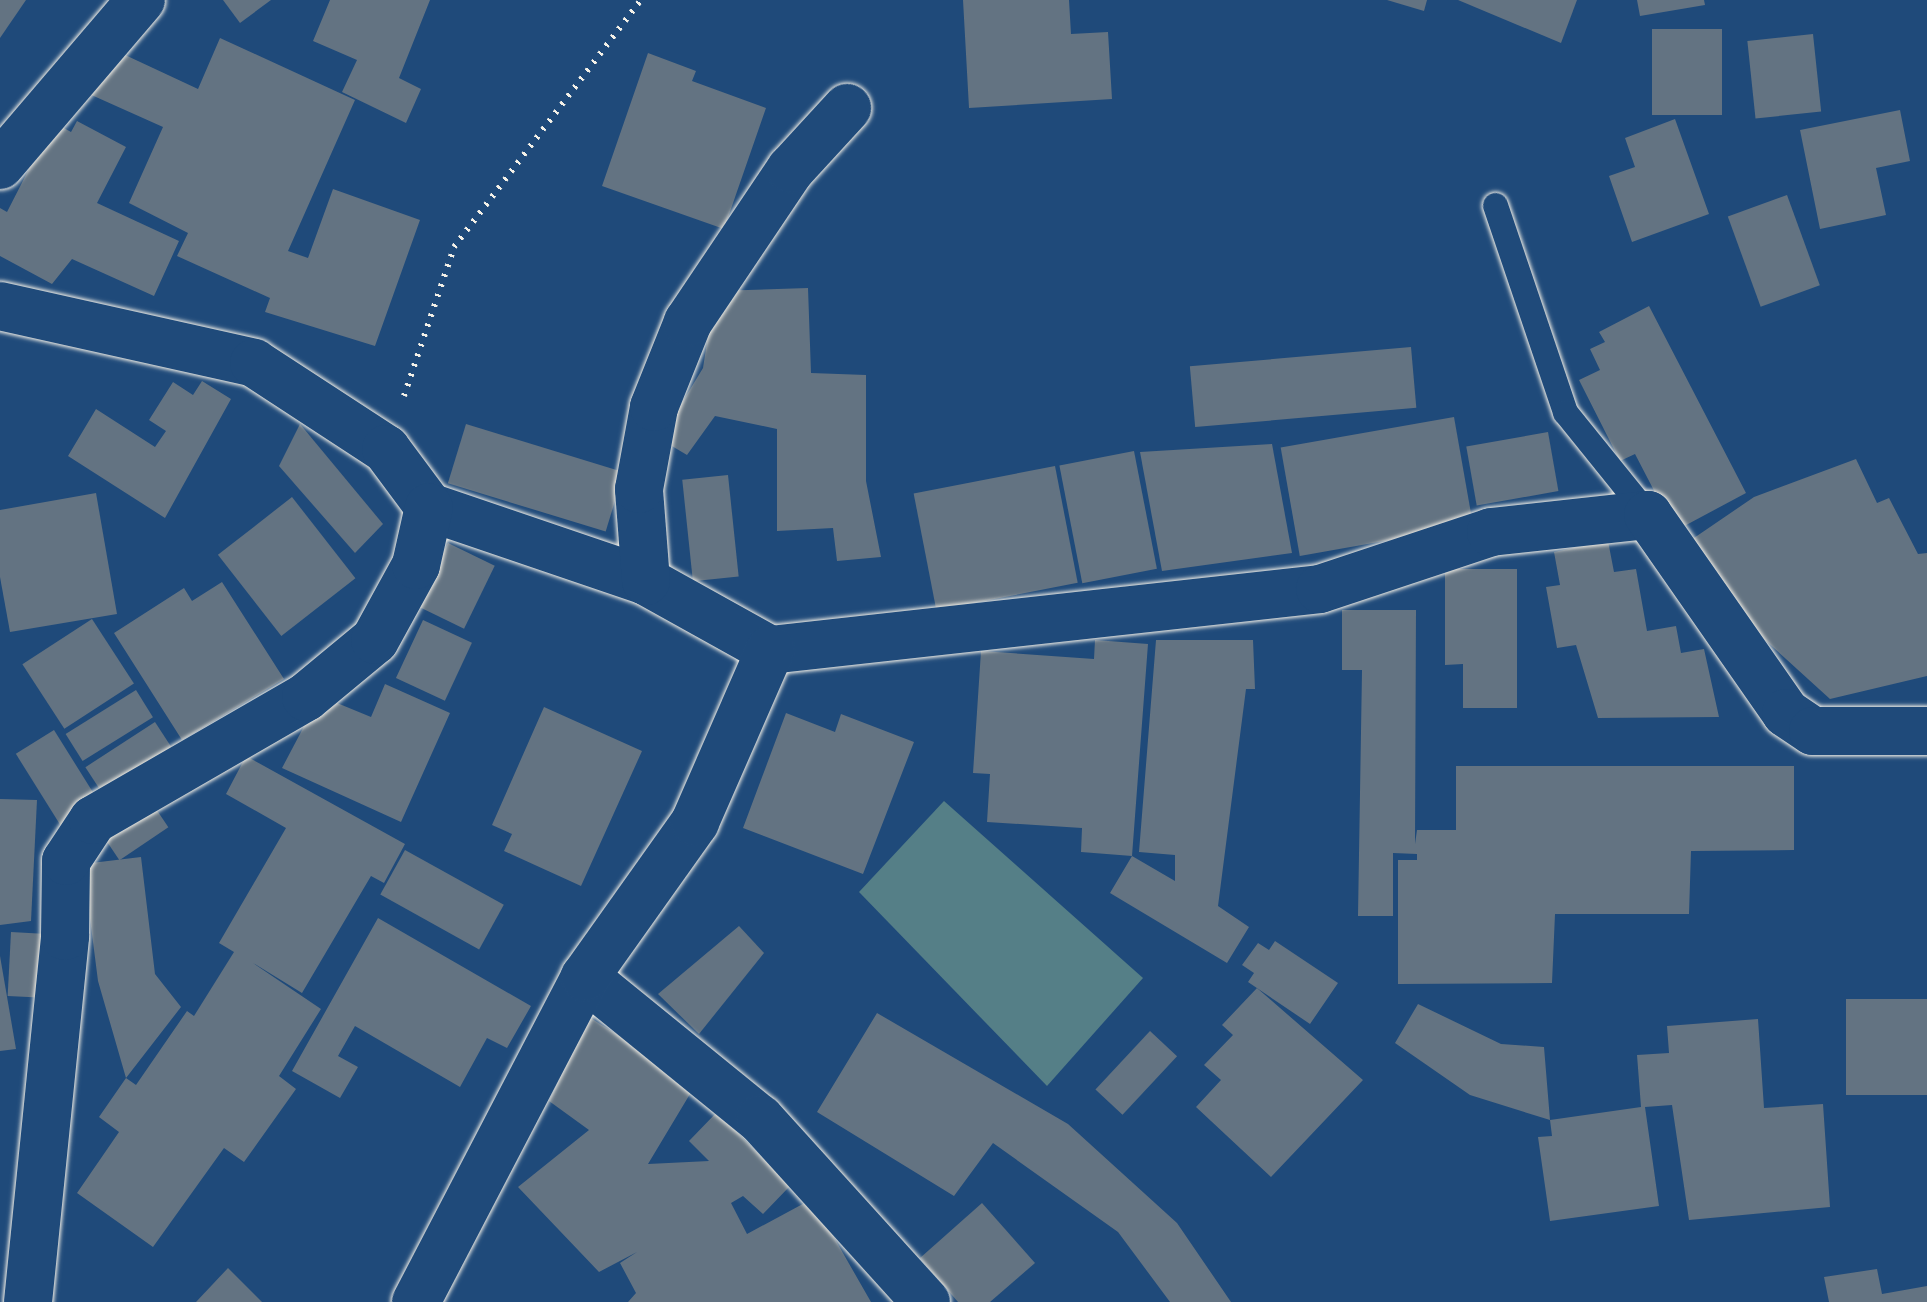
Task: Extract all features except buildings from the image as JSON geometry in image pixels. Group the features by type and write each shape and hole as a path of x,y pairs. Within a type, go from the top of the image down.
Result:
{"street":[{"path":"0,166 141,0"},
{"path":"646,581 638,489 654,407 688,322 791,169 848,108"},
{"path":"0,306 254,363 386,449 429,507 646,581 770,650 1320,589 1491,532 1648,515 1786,714 1813,730 1927,732"},
{"path":"28,1302 65,936 66,860 93,820 306,697 375,640 416,564 429,507"},
{"path":"416,1302 585,977 695,822 770,650"},
{"path":"585,977 760,1119 926,1302"}],"lane":[{"path":"1495,205 1565,412 1648,515"}],"path":[{"path":"386,449 454,247 641,0"}],"green space":[{"path":"944,801 1143,978 1047,1086 859,892"}]}
